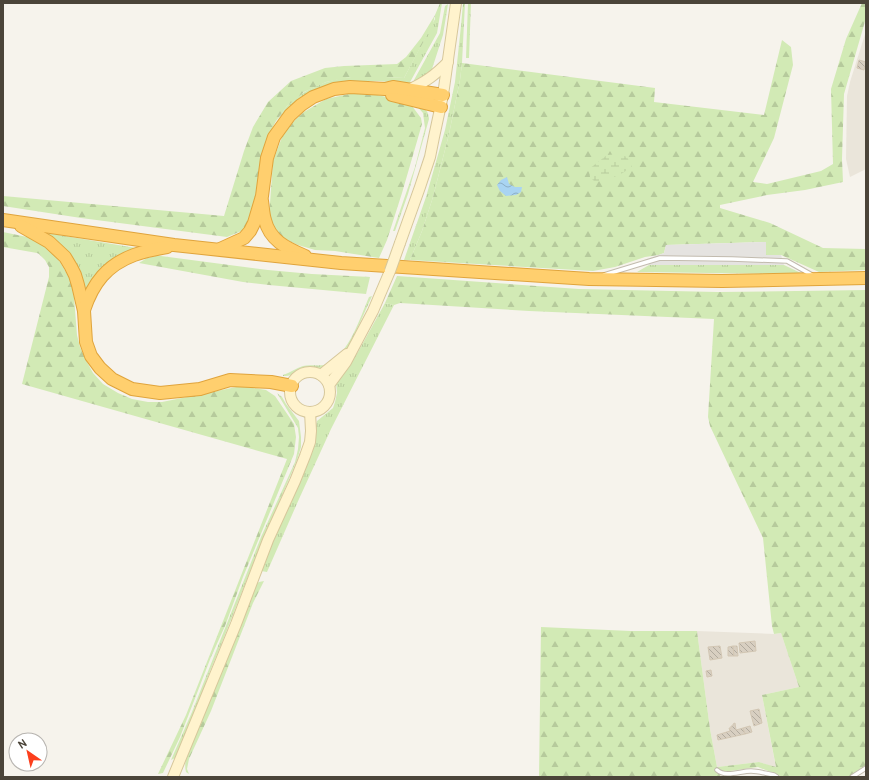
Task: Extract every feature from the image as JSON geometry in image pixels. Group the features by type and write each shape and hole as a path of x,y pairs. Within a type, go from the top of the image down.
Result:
{"highway":[{"path":"218,250 244,238 250,231 262,196 267,158 274,137 290,115 301,105 334,89 350,87 385,89 393,87 408,90 442,101"},
{"path":"385,89 390,95 442,101"},
{"path":"262,196 265,220 269,230 277,241 286,248 314,260"},
{"path":"9,221 174,245 314,260 589,279 722,281 866,278"},
{"path":"9,221 39,235 65,257 75,275 78,285 84,311 86,342 91,356 100,368 112,379 132,388 160,393 200,388 230,380 271,382 292,386"},
{"path":"84,311 89,296 96,284 104,274 114,266 135,255 174,245"}],"main road":[{"path":"329,385 346,362 373,311 420,187 442,101 456,3"},
{"path":"408,90 422,84 437,74 448,62"},
{"path":"320,375 353,348"},
{"path":"311,372 320,375 329,385 329,398 321,408 316,411 304,411 294,404 290,392 292,386 296,379 302,374 311,372"},
{"path":"172,777 202,707 268,540 305,456 310,442 310,412"}],"lane":[{"path":"589,279 660,258 787,261 820,280"},
{"path":"852,777 866,768"},
{"path":"717,770 720,773 726,774 752,771 774,775 777,777"}],"shaded area":[{"path":"866,31 866,169 850,177 846,159 847,96"},
{"path":"766,242 766,255 781,255 784,265 649,265 644,260 664,253 666,245"},
{"path":"697,631 781,633 799,687 762,695 776,768 759,762 717,767 710,729"}],"green space":[{"path":"440,3 442,3 437,33 409,84 379,81 356,81 308,94 290,106 276,121 293,100 316,86 342,78 357,76 404,78 435,19"},
{"path":"463,3 465,3 462,63 449,134 433,197 422,231 410,260 404,260 426,197 445,130 455,82"},
{"path":"468,3 471,3 469,58 466,58"},
{"path":"862,3 866,3 866,18 844,94 842,159 843,182 805,190 767,195 720,205 720,208 770,223 823,248 866,249 866,270 819,272 781,255 766,255 766,242 666,245 664,253 659,255 645,257 615,267 593,271 410,260 422,231 433,197 449,134 462,63 655,88 654,102 764,115 782,40 791,47 793,65 774,138 753,182 767,184 821,171 833,164 831,89 846,39"},
{"path":"448,4 443,35 432,69 429,74 414,83 414,80 440,33 445,6"},
{"path":"435,15 433,24 404,78 350,77 326,82 304,92 287,106 276,121 266,140 251,224 244,230 227,237 3,206 3,196 224,216 253,127 268,102 291,81 325,68 397,64 406,57 421,38"},
{"path":"364,92 409,102 421,118 422,124 387,240 379,258 335,251 315,250 298,245 281,237 273,227 269,217 273,161 282,137 295,120 304,112 326,99"},
{"path":"414,103 426,110 429,119 408,194 395,231 393,231 415,167 425,128 423,113"},
{"path":"619,154 627,157 632,167 619,175 601,181 595,182 590,177 589,169 607,155"},
{"path":"3,232 32,238 44,245 57,257 73,284 77,335 80,347 93,373 103,384 132,399 148,402 162,402 241,386 266,390 275,396 294,424 296,437 294,454 243,577 225,626 211,657 180,737 163,773 158,774 186,715 287,459 22,384 49,277 49,267 45,260 37,253 3,247"},
{"path":"41,232 142,249 84,298 82,282"},
{"path":"155,256 268,270 370,277 366,294 269,285 243,282 139,263 147,258"},
{"path":"649,265 784,265 801,273 800,275 637,272"},
{"path":"397,276 579,289 718,292 866,290 866,765 848,777 783,777 758,767 723,772 719,777 539,777 541,627 631,631 697,631 710,729 717,767 759,762 776,767 762,695 799,687 781,633 774,634 772,626 763,538 710,426 708,417 714,319 529,311 400,303 394,305 385,303"},
{"path":"372,296 349,347 344,353 321,369 304,368 288,376 283,376 303,366 324,365 335,359 348,344 358,325 369,297"},
{"path":"385,303 394,305 331,429 267,572 261,571 312,445 317,421 333,408 337,393 336,382 358,352"},
{"path":"277,393 282,397 299,421 301,447 297,460 208,676 198,708 175,758 171,760 192,712 261,537 295,462 298,449 298,428"},
{"path":"264,581 253,603 211,711 189,759 187,769 189,774 186,772 185,766 189,749 256,584"}],"water":[{"path":"507,177 509,184 515,187 522,187 521,192 516,195 506,196 500,191 497,185 501,180"}],"building":[{"path":"859,60 866,62 864,70 857,68"},
{"path":"755,641 756,651 740,653 739,643"},
{"path":"720,646 722,658 710,660 708,647"},
{"path":"733,646 734,656 728,656 728,647"},
{"path":"733,646 737,646 738,656 734,656"},
{"path":"711,670 712,676 707,677 706,671"},
{"path":"759,709 762,723 754,726 750,711"},
{"path":"735,723 736,730 743,728 745,734 718,740 717,735 730,731 729,728 731,728 731,726"},
{"path":"750,726 752,732 745,734 743,728"}]}
